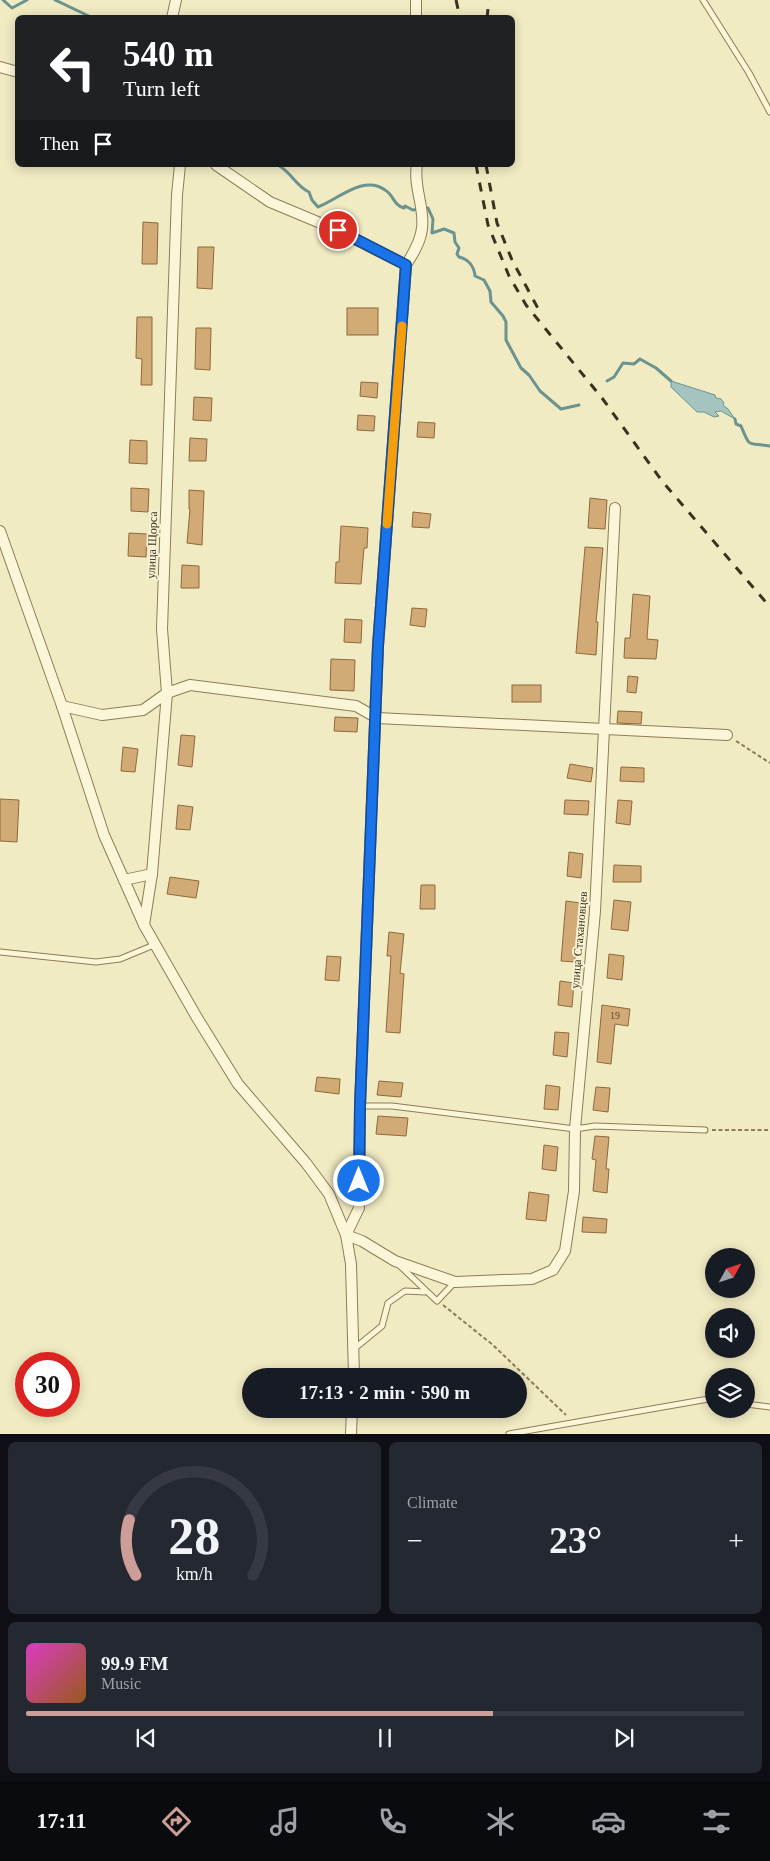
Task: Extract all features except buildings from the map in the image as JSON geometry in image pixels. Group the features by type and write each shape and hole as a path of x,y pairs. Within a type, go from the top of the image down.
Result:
{"street":[{"path":"173,15 176,0"},
{"path":"416,0 416,15"},
{"path":"0,67 15,71"},
{"name":"улица Щорса","path":"144,925 152,874 167,694 162,629 170,362 180,167"},
{"path":"219,167 270,202 338,230 406,265"},
{"path":"346,1235 359,1208 360,1106 377,718 378,646 406,265 414,253 423,228 417,167"},
{"name":"улица Стахановцев","path":"455,1282 532,1279 552,1270 565,1251 574,1191 575,1129 595,911 615,508"},
{"path":"0,531 62,706 104,835 144,925 154,945 238,1084 306,1163 328,1194 346,1235 351,1264 354,1368"},
{"path":"62,706 102,715 143,710 167,694 190,685 356,706 377,718 728,735"},
{"path":"124,880 152,874"},
{"path":"346,1235 362,1241 395,1261 455,1282"},
{"path":"352,1418 352,1434"}],"lane":[{"path":"703,0 749,73 770,112"},
{"path":"0,952 96,962 120,959 154,945"},
{"path":"360,1106 392,1106 575,1129 595,1126 705,1130"},
{"path":"395,1261 425,1292 437,1301 455,1282"},
{"path":"355,1348 382,1326 388,1303 405,1291 425,1292"},
{"path":"509,1434 573,1421 705,1399"},
{"path":"755,1405 770,1407"}],"path":[{"path":"728,735 770,763"},
{"path":"705,1130 770,1130"},
{"path":"437,1301 493,1345 573,1421"}],"water":[{"path":"671,381 715,395 716,398 721,399 724,403 723,405 735,419 721,411 715,412 719,416 714,417 704,412 697,412 671,387"}],"waterway":[{"path":"3,0 12,8 27,0"},
{"path":"55,0 87,15"},
{"path":"281,167 300,186 309,192 312,200 318,207 351,190 368,185 377,186 385,190 400,207 404,208 405,206 413,210 428,208 433,219 432,233 444,229 454,233 455,242 459,248 457,254 470,264 475,276 484,280 490,291 491,302 506,322 506,340 521,368 529,375 540,391 561,409 579,405"},
{"path":"607,381 614,377 623,363 634,364 640,359 656,368 671,381"},
{"path":"735,419 736,424 741,426 751,444 770,446"}],"railway":[{"path":"456,0 459,15"},
{"path":"487,15 489,0"},
{"path":"476,167 488,225 509,276 526,305 602,398 662,481 770,607"},
{"path":"486,167 497,223 512,260 541,314"}],"slow traffic":[{"path":"387,524 402,326"}],"route":[{"path":"338,230 406,265 378,646 377,718 372,792 360,1106 359,1181"}]}
